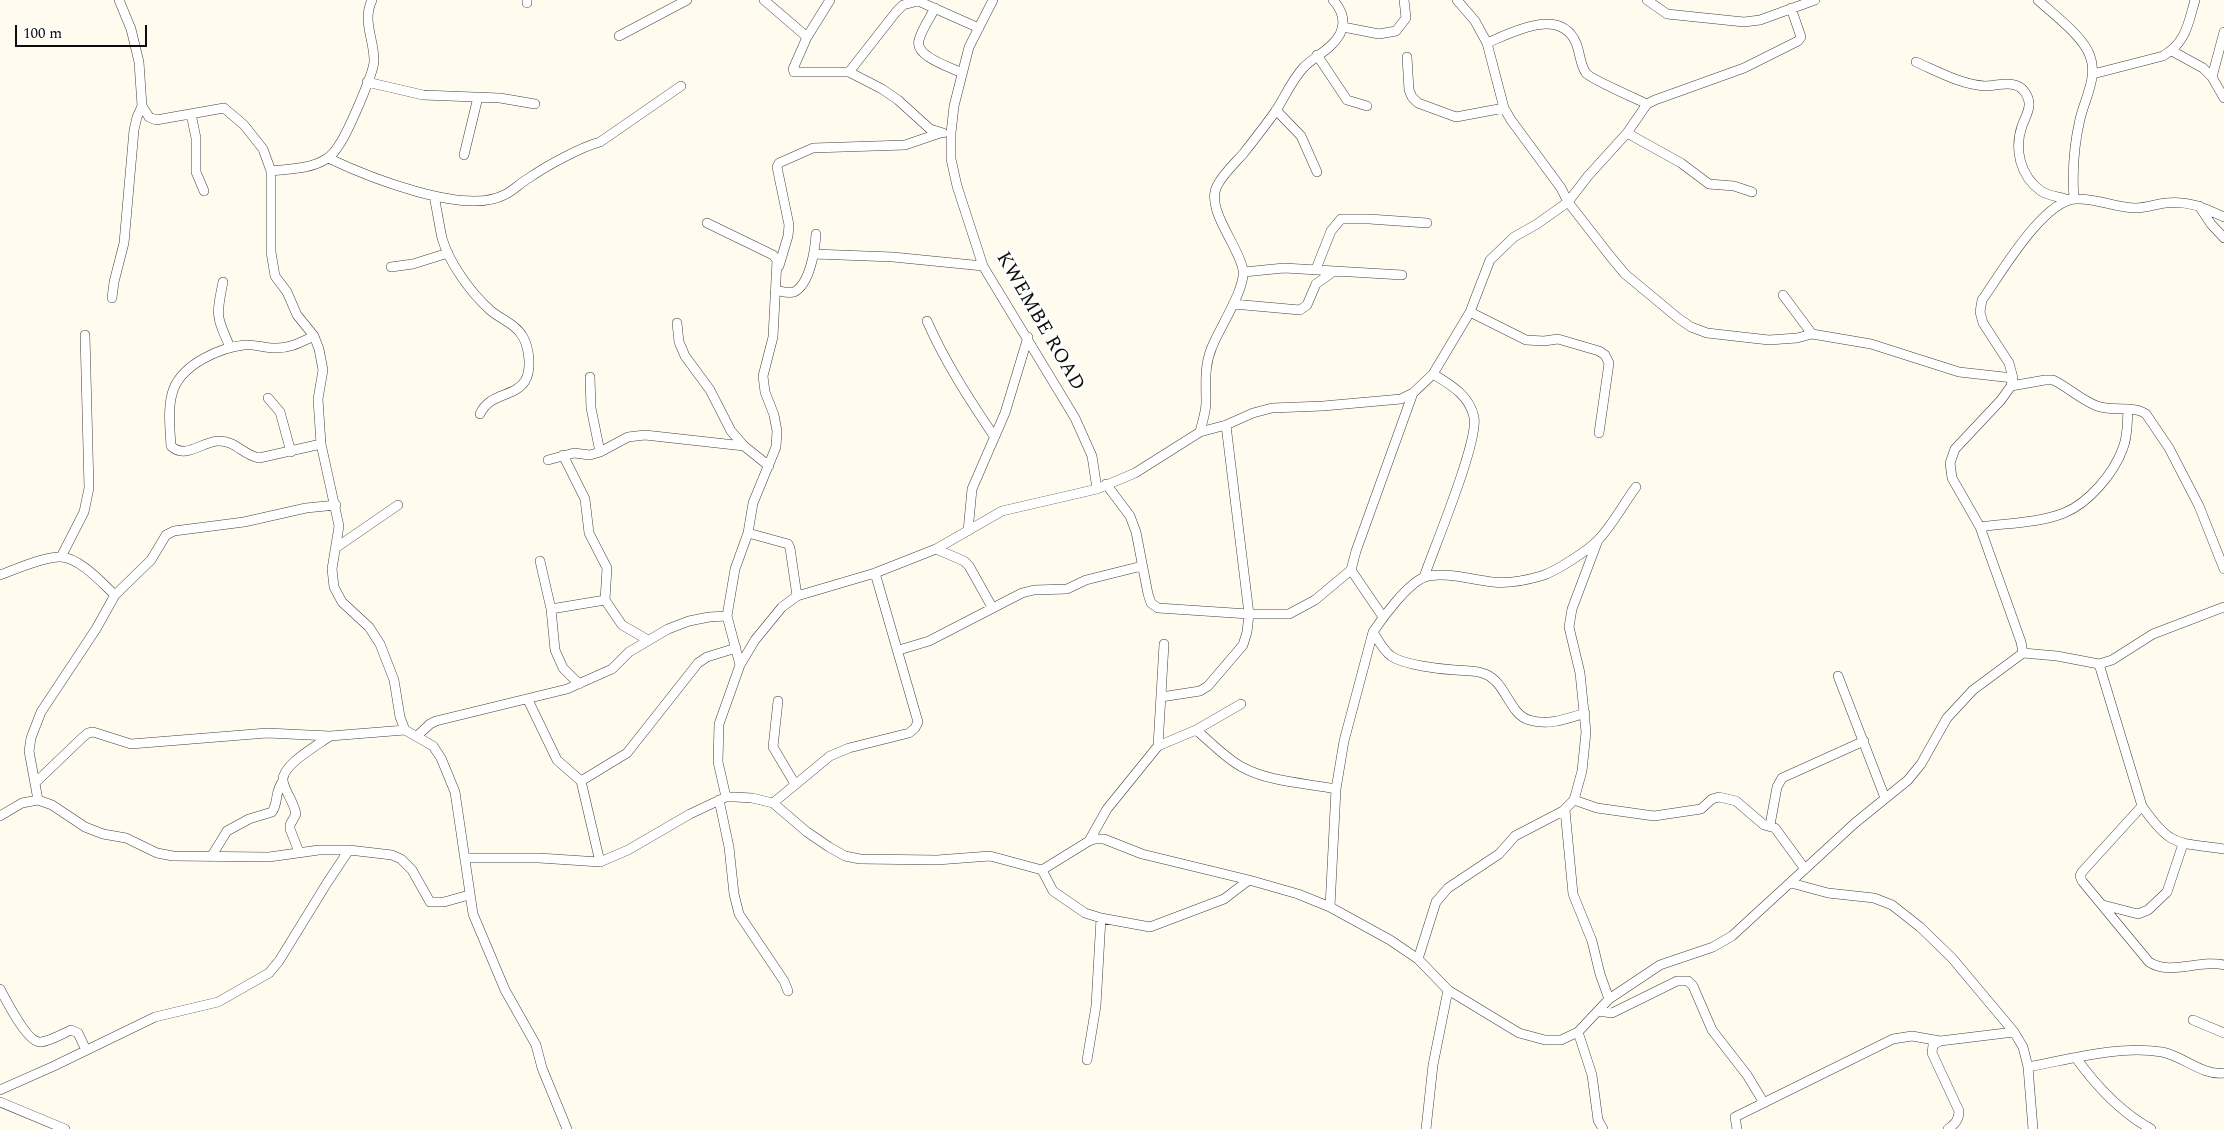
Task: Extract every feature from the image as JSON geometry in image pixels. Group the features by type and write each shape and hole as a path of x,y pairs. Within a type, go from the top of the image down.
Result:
{"street":[{"path":"119,0 131,28 139,62 142,106 150,117 156,120 224,108 244,125 263,150 271,171 270,252 275,276 287,292 297,315 314,336 322,370 318,399 321,444 336,505 339,526 332,569 334,587 342,602 369,627 380,644 394,680 400,717 405,730"},
{"path":"271,171 306,167 328,158 340,144 375,62 367,27 369,6 372,0"},
{"path":"619,36 686,0"},
{"path":"764,0 807,37"},
{"path":"830,0 807,37 793,69 794,72 848,72 882,89 898,100 930,129 940,133 951,134"},
{"name":"KWEMBE ROAD","path":"993,0 969,47 962,73 954,106 951,159 957,186 983,266 1028,337 1075,418 1092,456 1097,489"},
{"path":"1200,432 1206,403 1206,360 1233,304 1244,272 1231,239 1217,214 1214,194 1217,186 1228,171 1276,110 1297,75 1317,55 1333,44 1343,27 1342,12 1333,0"},
{"path":"1343,27 1378,34 1396,31 1406,18 1404,0"},
{"path":"1457,0 1475,20 1486,43 1504,108 1561,188 1568,202 1625,274 1691,327 1707,332 1769,340 1797,338 1812,334 1871,344 1959,372 2012,382 2053,380 2095,406 2110,410 2141,410 2146,414 2169,448 2208,525 2224,569"},
{"path":"1647,0 1667,14 1744,22 1760,20 1816,0"},
{"path":"2038,0 2082,43 2090,56 2093,74 2081,118 2076,146 2072,172 2072,199"},
{"path":"2093,74 2163,56 2172,51 2182,40 2195,0"},
{"path":"848,72 903,5 918,1 979,28"},
{"path":"935,8 919,40 918,47 923,54 962,73"},
{"path":"788,991 784,981 739,914 734,894 718,762 719,724 740,665 772,617 797,596 874,572 936,549 991,516 1013,507 1097,489 1135,473 1200,432 1226,425 1253,413 1272,408 1323,406 1401,398 1413,393 1433,374 1470,312 1490,260 1502,246 1568,202 1588,176 1627,133 1648,104 1744,68 1798,41 1801,37 1801,32 1791,8"},
{"path":"1486,43 1526,26 1542,24 1557,26 1576,42 1585,72 1591,78 1648,104"},
{"path":"2212,77 2224,32"},
{"path":"2172,51 2203,68 2212,77 2224,98"},
{"path":"1317,55 1348,100 1367,106"},
{"path":"1407,57 1409,90 1412,98 1418,103 1456,117 1504,108"},
{"path":"1916,62 1970,83 1983,86 2010,83 2018,85 2024,91 2030,105 2018,143 2019,162 2031,182 2041,191 2072,199 2104,201 2133,208 2183,202 2224,217"},
{"path":"367,82 423,95 500,98 535,104"},
{"path":"328,158 361,174 434,196 460,200 498,198 529,177 587,145 600,142 681,86"},
{"path":"464,155 478,97"},
{"path":"112,298 124,243 136,116 142,106"},
{"path":"1276,110 1301,136 1317,172"},
{"path":"191,114 196,138 196,172 204,191"},
{"path":"740,665 727,616 735,569 748,533 753,504 776,447 777,431 774,415 765,392 763,376 773,337 774,290 789,225 777,167 779,163 812,148 905,145 940,133"},
{"path":"1627,133 1681,163 1710,184 1734,186 1752,192"},
{"path":"434,196 442,238 448,253 478,298 523,336 528,350 529,366 525,381 518,388 486,402 480,414"},
{"path":"2023,653 2021,642 1980,527 1952,478 1950,463 1955,449 1989,413 2012,382 2009,363 1983,323 1980,312 1982,300 2026,238 2050,210 2072,199"},
{"path":"2198,206 2214,229 2224,238"},
{"path":"1316,269 1331,231 1341,219 1427,223"},
{"path":"707,223 773,254 777,260 778,270"},
{"path":"774,290 788,293 798,288 805,279 814,254 816,234"},
{"path":"391,267 413,264 448,253"},
{"path":"814,254 893,256 983,266"},
{"path":"1244,272 1284,268 1402,275"},
{"path":"1233,304 1300,310 1307,305 1316,284 1334,271"},
{"path":"223,282 217,311 218,321 230,347"},
{"path":"1783,295 1812,334"},
{"path":"1470,312 1526,340 1558,339 1599,351 1605,355 1609,362 1599,433"},
{"path":"928,321 946,360 968,398 994,436"},
{"path":"678,323 679,342 684,356 700,374 731,431 744,446 769,466"},
{"path":"61,557 84,512 89,488 85,335"},
{"path":"314,336 289,347 275,348 246,345 230,347 207,357 190,368 178,381 174,389 170,418 171,446 182,452 217,440 234,443 250,456 259,458 321,444"},
{"path":"968,531 972,489 1005,413 1028,337"},
{"path":"1424,577 1464,466 1474,431 1474,418 1459,390 1433,374"},
{"path":"590,377 591,408 600,452"},
{"path":"1106,484 1130,516 1136,532 1148,594 1152,603 1158,608 1249,614 1288,614 1315,600 1351,570 1356,551 1413,393"},
{"path":"268,398 280,412 291,452"},
{"path":"1980,527 2052,517 2076,507 2088,497 2116,462 2126,438 2128,410"},
{"path":"1161,697 1200,691 1208,686 1243,645 1247,632 1249,614 1226,425"},
{"path":"548,460 574,453 590,455 600,452 620,441 645,435 744,446"},
{"path":"563,455 585,499 589,533 608,568 605,600 622,625 648,640"},
{"path":"1418,959 1436,902 1441,895 1453,884 1499,854 1515,836 1565,810 1574,800 1582,770 1586,732 1580,673 1569,627 1572,609 1598,540 1636,486"},
{"path":"38,800 29,752 35,725 45,705 96,629 115,595 151,560 161,541 170,532 244,522 306,508 336,505"},
{"path":"337,547 398,505"},
{"path":"748,533 788,544 797,596"},
{"path":"1330,907 1336,789 1344,741 1373,632 1383,617 1403,594 1424,577 1437,575 1495,582 1529,579 1543,576 1598,540"},
{"path":"936,549 964,561 969,566 992,607"},
{"path":"0,575 47,559 61,557 89,571 115,595"},
{"path":"540,561 551,609 555,650 563,668 579,684"},
{"path":"898,650 929,640 1022,593 1034,590 1067,589 1086,580 1142,566"},
{"path":"1351,570 1383,617"},
{"path":"773,803 830,756 849,748 909,733 918,722 874,572"},
{"path":"551,609 605,600"},
{"path":"2023,653 2057,656 2099,664 2112,660 2153,634 2224,607"},
{"path":"417,736 436,721 550,695 579,684 612,669 629,652 648,640 689,621 727,616"},
{"path":"1373,632 1385,650 1400,660 1443,669 1482,672 1492,676 1518,713 1528,720 1548,723 1584,713"},
{"path":"1158,746 1164,644"},
{"path":"581,781 627,753 698,663 716,654 736,648"},
{"path":"1042,870 1095,839 1104,839 1142,854 1298,894 1330,907 1390,940 1418,959 1448,990 1519,1034 1545,1040 1561,1040 1578,1032 1609,999 1660,965 1714,947 1732,936 1855,822 1908,780 1921,764 1947,718 1973,690 2023,653"},
{"path":"2099,664 2142,806 2170,839 2183,844 2224,849"},
{"path":"1838,676 1885,798"},
{"path":"528,700 557,760 581,781 600,862"},
{"path":"778,701 773,747 795,784"},
{"path":"1089,842 1106,809 1158,746 1196,730 1240,704"},
{"path":"35,783 82,738 93,732 131,744 268,733 330,736 405,730 433,746 442,758 455,792 473,914 505,990 536,1045 542,1068 567,1129"},
{"path":"1196,730 1230,759 1251,771 1271,777 1336,789"},
{"path":"212,857 228,831 249,819 272,812 276,793 283,781 284,772 293,762 330,736"},
{"path":"1770,825 1777,787 1782,778 1864,741"},
{"path":"283,781 296,814 290,825 300,852"},
{"path":"1574,800 1604,810 1654,816 1701,808 1712,799 1719,797 1736,800 1764,825 1770,825 1782,836 1805,869"},
{"path":"465,858 539,858 600,862 628,850 665,826 722,799 752,798 773,803 807,832 845,856 887,861 990,856 1042,870 1054,891 1064,900 1085,913 1101,918 1150,927 1224,900 1249,880"},
{"path":"0,816 22,803 38,800 52,805 84,827 103,834 126,838 157,853 212,857 269,857 300,852 349,850 392,855 401,859 412,870 430,902 444,902 469,895"},
{"path":"2142,806 2082,872 2080,876 2082,881 2149,962 2166,968 2207,963 2224,965"},
{"path":"1565,810 1573,894 1592,941 1600,974 1609,999"},
{"path":"2102,905 2134,914 2148,910 2167,892 2183,844"},
{"path":"0,1090 155,1017 218,1002 269,973 279,961 349,850"},
{"path":"1791,882 1828,893 1874,898 1892,905 1920,927 1952,958 2014,1032 2023,1047 2028,1067 2033,1129"},
{"path":"1087,1060 1096,1006 1101,918"},
{"path":"1598,1011 1612,1013 1677,981 1688,981 1693,986 1712,1030 1747,1075 1764,1103"},
{"path":"0,989 27,1034 34,1040 41,1042 71,1030 78,1033 86,1050"},
{"path":"1426,1129 1433,1065 1448,990"},
{"path":"2194,1020 2224,1033"},
{"path":"1578,1032 1592,1075 1597,1113 1603,1129"},
{"path":"1737,1129 1736,1117 1892,1038 1912,1036 1940,1041 2014,1032"},
{"path":"1940,1041 1933,1045 1932,1053 1959,1111 1956,1123 1948,1129"},
{"path":"2028,1067 2122,1051 2162,1052 2201,1068 2224,1074"},
{"path":"2076,1058 2126,1114 2151,1129"},
{"path":"0,1102 65,1129"}]}
